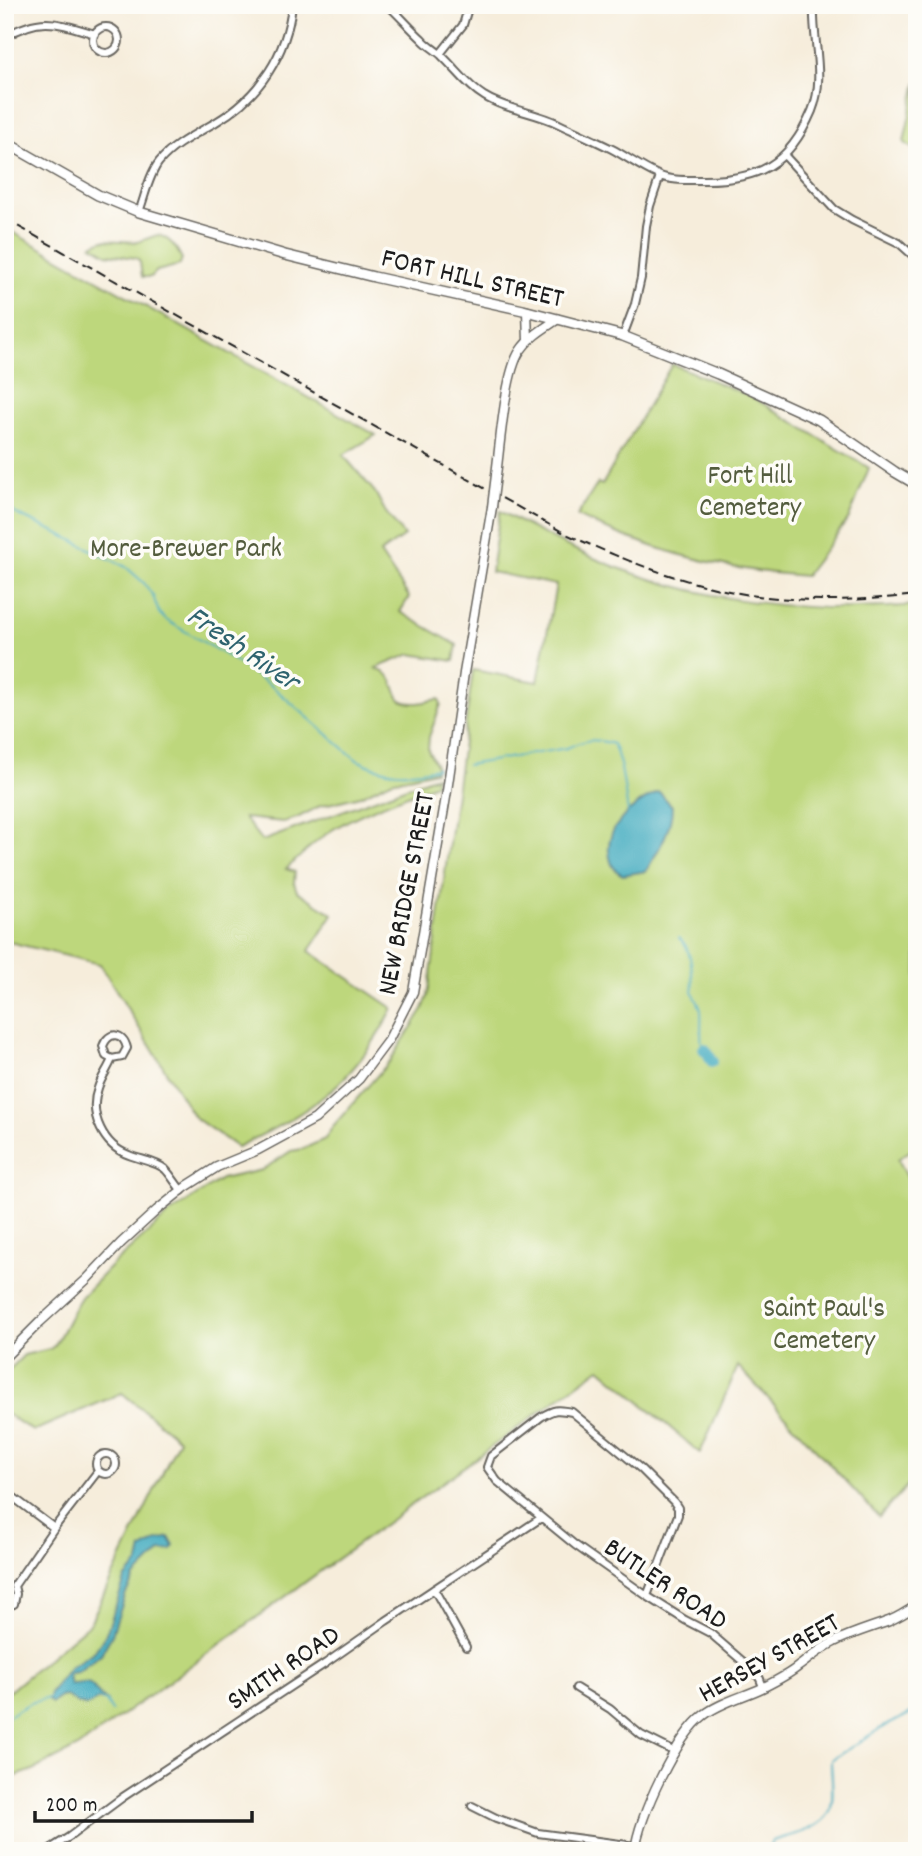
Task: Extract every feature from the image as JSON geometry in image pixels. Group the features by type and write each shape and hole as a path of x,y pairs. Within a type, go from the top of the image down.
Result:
{"main road":[{"name":"FORT HILL STREET","path":"5,142 98,195 139,212 285,256 527,311 623,336 718,374 819,420 917,485"}],"street":[{"path":"139,212 161,160 191,136 240,105 262,82 286,38 292,5"},
{"path":"388,5 426,44 485,97 557,123 660,176 692,180 733,179 753,175 785,156 800,135 815,102 818,75 814,5"},
{"path":"440,54 463,25 469,5"},
{"path":"5,37 17,29 49,22 95,34"},
{"path":"102,28 114,29 120,40 117,49 110,53 101,52 93,42 95,34 102,28"},
{"path":"785,156 834,209 899,243 917,259"},
{"path":"623,336 635,304 641,278 646,226 660,176"},
{"name":"NEW BRIDGE STREET","path":"527,311 528,341"},
{"name":"NEW BRIDGE STREET","path":"5,1357 121,1243 182,1191 217,1167 258,1150 315,1119 337,1101 366,1072 405,1011 413,992 420,952 492,507 509,385 519,353 528,341 558,319"},
{"path":"112,1059 97,1089 94,1102 104,1137 120,1151 158,1164 182,1191"},
{"name":"BUTLER ROAD","path":"647,1596 676,1522 678,1508 641,1469 572,1412 558,1409 541,1417 491,1456 487,1467 497,1481 606,1569 647,1596 717,1638 755,1672 763,1688"},
{"path":"5,1607 14,1604 16,1599 10,1586 98,1471"},
{"path":"5,1492 54,1528"},
{"name":"SMITH ROAD","path":"47,1851 69,1838 123,1797 541,1518"},
{"path":"434,1589 466,1647"},
{"name":"HERSEY STREET","path":"635,1848 640,1824 675,1752 688,1730 705,1714 763,1688 833,1643 890,1620 917,1605"},
{"path":"576,1688 610,1709 640,1735 675,1752"},
{"path":"472,1805 496,1818 538,1833 635,1848"}],"green space":[{"path":"917,82 917,152 904,142"},
{"name":"More-Brewer Park","path":"5,228 376,435 343,455 375,492 385,511 404,536 380,553 409,597 400,612 457,645 454,661 411,654 376,668 390,677 400,699 404,701 419,703 439,699 441,704 429,737 428,750 436,765 435,771 391,781 360,796 320,806 283,822 244,818 262,841 436,776 435,784 369,811 332,830 286,869 295,872 294,883 297,891 333,914 309,951 393,1008 363,1056 346,1076 309,1107 237,1147 194,1117 100,964 5,941"},
{"path":"157,235 169,241 182,259 180,265 157,271 151,277 142,277 140,262 136,258 107,254 92,245 103,240 138,242"},
{"name":"Fort Hill Cemetery","path":"672,364 752,397 869,468 849,518 805,576 746,569 688,557 632,539 577,516 598,483 602,485"},
{"name":"Saint Paul's Cemetery","path":"500,511 596,559 673,586 754,602 794,606 876,608 917,605 917,1146 898,1159 917,1196 917,1475 879,1517 738,1366 700,1453 600,1368 80,1746 33,1770 5,1780 5,1695 90,1623 179,1439 122,1393 33,1431 5,1413 5,1374 24,1355 50,1349 55,1345 81,1297 170,1213 221,1179 262,1170 291,1151 303,1149 325,1139 333,1126 390,1061 423,1009 428,996 473,670 538,682 556,585 491,572"}],"water":[{"path":"659,792 672,806 664,840 646,871 623,875 614,868 611,861 611,837 622,818"},
{"path":"169,1537 174,1546 172,1550 161,1551 135,1577 126,1593 111,1637 101,1654 78,1672 68,1676 70,1684 88,1683 105,1700 97,1700 87,1706 66,1696 52,1703 48,1700 50,1693 70,1667 95,1651 106,1634 125,1579 139,1562 142,1549"}],"waterway":[{"name":"Fresh River","path":"5,506 18,515 126,567 144,583 153,596 159,613 166,620 232,659 274,688 357,760 396,772 437,768"},
{"name":"Fresh River","path":"467,765 567,748 590,740 613,744 621,769 628,812"},
{"path":"679,938 684,943 691,962 694,993 701,1011 702,1045"},
{"path":"704,1049 712,1061"},
{"path":"5,1718 30,1703 49,1698"},
{"path":"102,1700 106,1701 112,1711"},
{"path":"768,1851 772,1841 805,1831 826,1817 832,1799 831,1760 878,1730 917,1710"}],"railway":[{"path":"5,219 566,534 608,552 694,583 760,596 828,600 917,595"}]}
